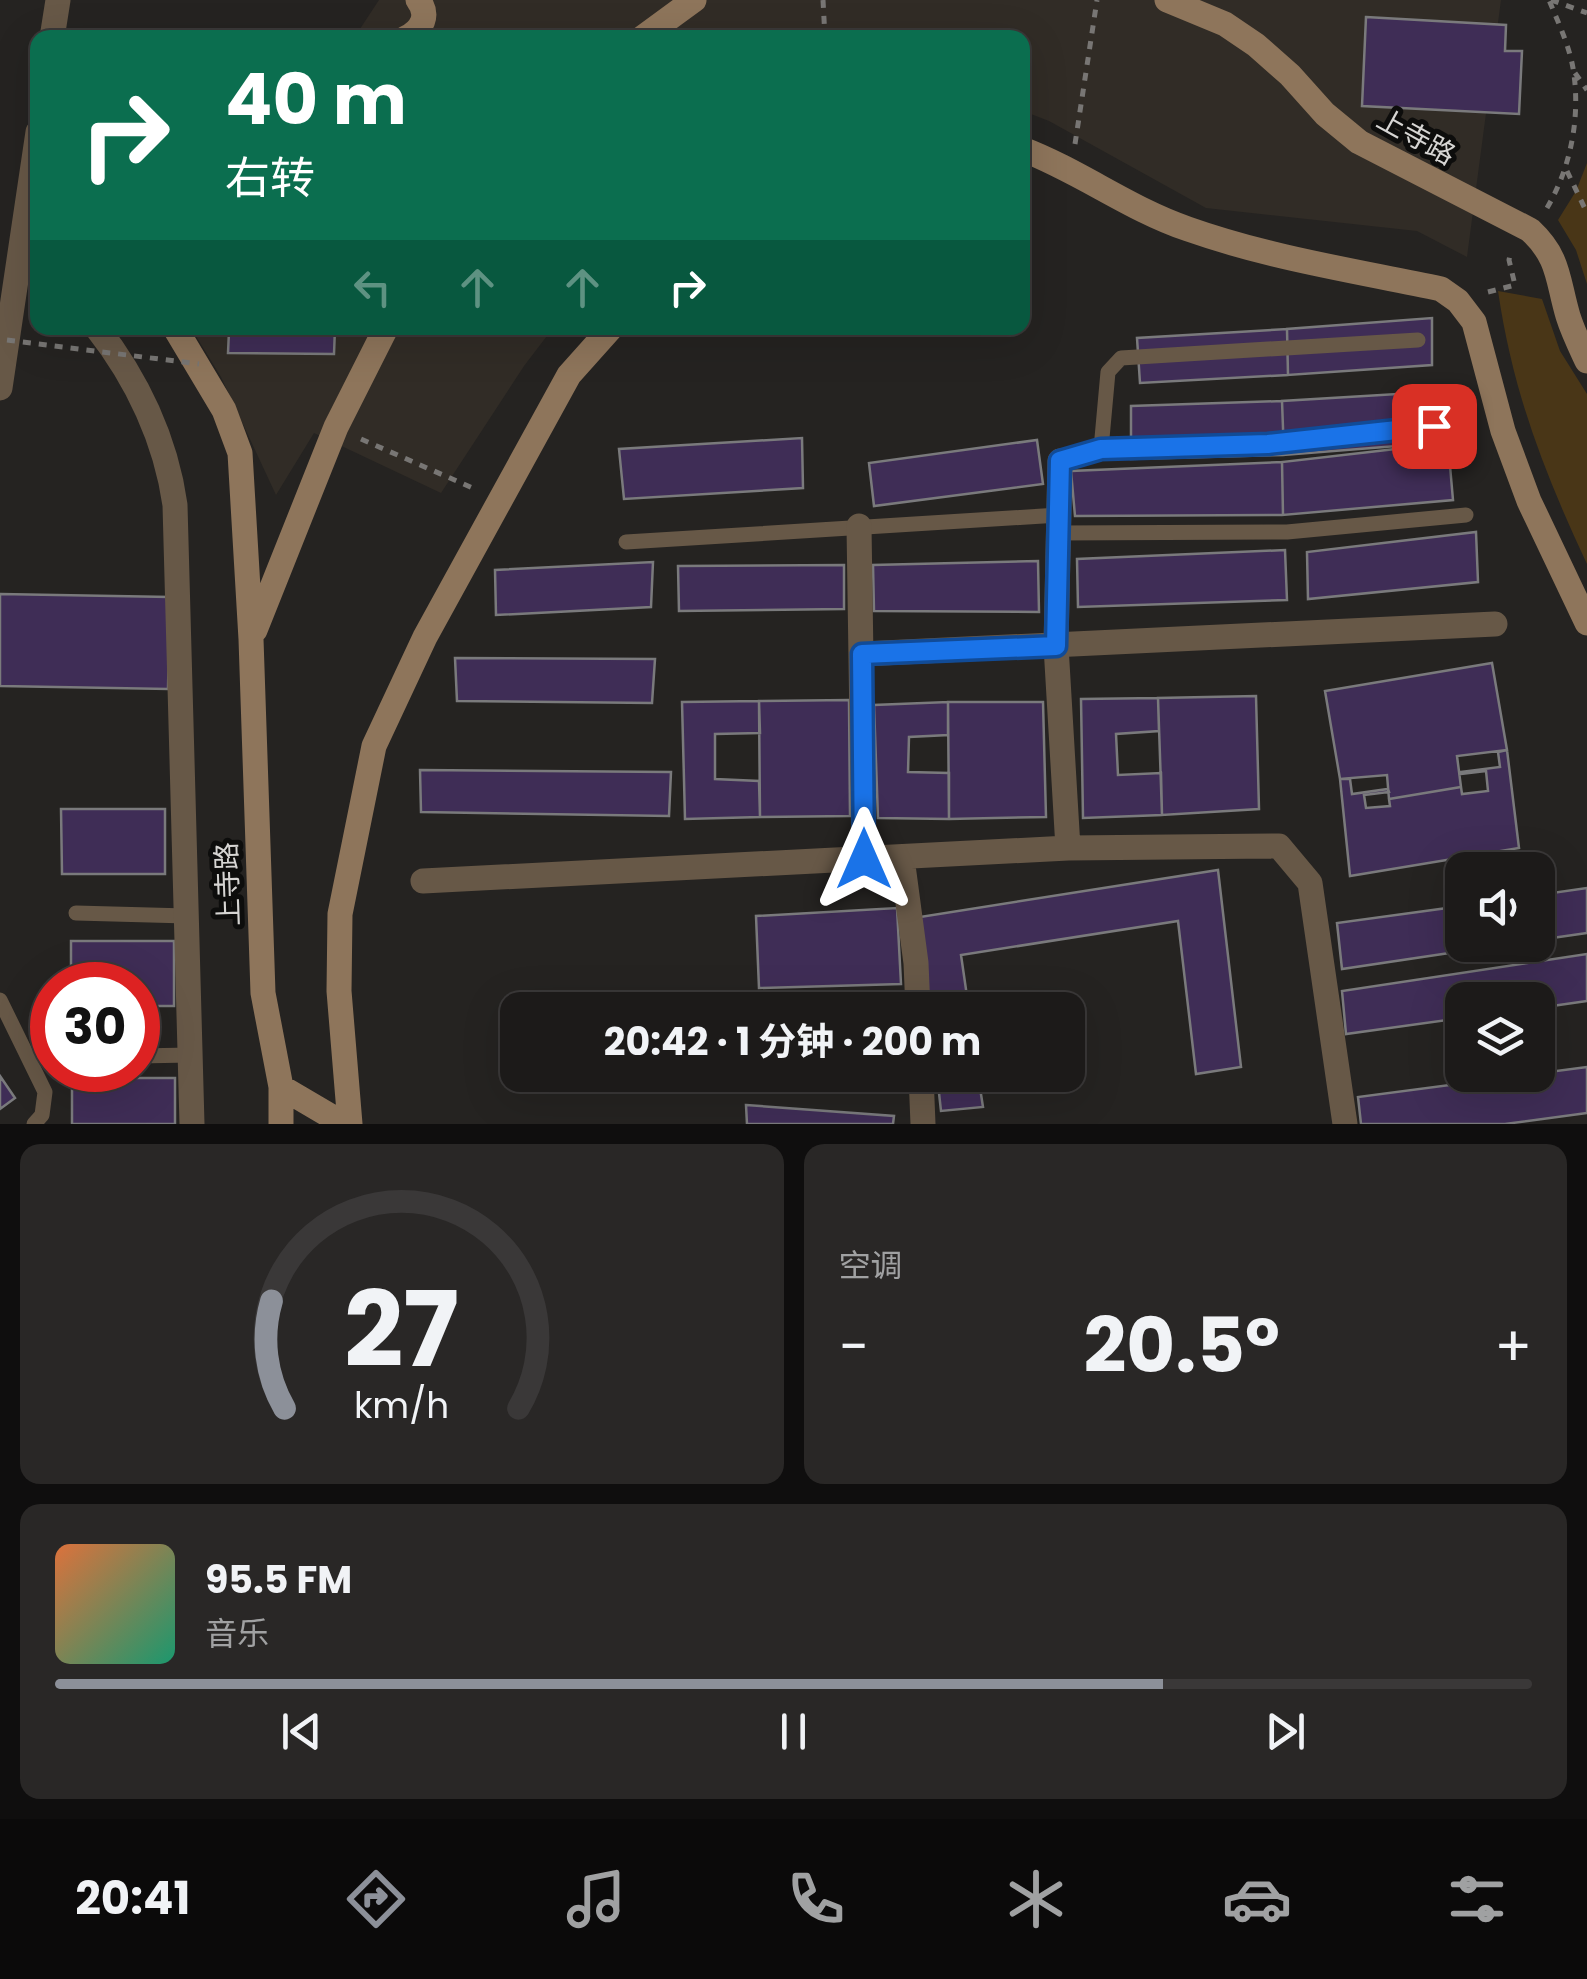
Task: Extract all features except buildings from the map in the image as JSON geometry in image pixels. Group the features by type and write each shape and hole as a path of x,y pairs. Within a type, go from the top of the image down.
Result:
{"street":[{"path":"53,30 58,0"},
{"path":"418,0 424,8 418,30"},
{"path":"650,30 694,0"},
{"name":"上寺路","path":"1167,0 1225,24 1256,45 1359,142 1523,226 1545,244 1556,263 1567,314 1587,361"},
{"path":"1030,152 1152,215 1223,241 1441,290 1458,300 1474,322 1503,431 1529,500 1587,623"},
{"path":"0,388 6,340 26,287 30,235"},
{"path":"101,335 147,408 170,470 178,567 192,1124"},
{"name":"上寺路","path":"180,335 224,410 240,453 252,639 262,993 282,1087 281,1124"},
{"name":"上寺路","path":"252,639 336,428 382,335"},
{"path":"347,1124 339,991 340,914 374,746 424,638 569,375 605,335"},
{"path":"1060,461 1056,646 1068,848"},
{"path":"859,526 864,859"},
{"path":"862,654 1495,624"},
{"path":"422,881 1068,848 1279,846 1310,882 1345,1124"},
{"path":"902,858 917,992"},
{"path":"282,1087 347,1124"},
{"path":"921,1092 922,1124"}],"lane":[{"path":"1101,449 1108,372 1121,358 1418,340"},
{"path":"1060,461 1101,449 1268,444 1434,426"},
{"path":"626,542 859,526 1058,524 1287,532 1466,515"},
{"path":"76,913 187,916"},
{"path":"0,1000 44,1092 42,1115 34,1124"},
{"path":"160,1056 190,1055"}],"path":[{"path":"823,0 825,30"},
{"path":"1070,172 1097,0"},
{"path":"1474,322 1474,296 1516,285 1509,260 1523,226 1561,184 1569,157 1574,131 1573,71 1550,0"},
{"path":"1550,0 1587,13"},
{"path":"1573,71 1587,90"},
{"path":"1566,170 1587,213"},
{"path":"6,340 199,364"},
{"path":"336,428 501,500"}],"shaded area":[{"path":"379,0 1501,0 1467,257 1417,231 1206,208 1030,114 1030,30 359,30"},
{"path":"1587,163 1587,284 1576,250 1558,220"},
{"path":"1498,291 1542,299 1560,351 1587,394 1587,564 1557,497 1521,398"},
{"path":"195,335 548,335 441,493 314,433 276,495 221,377"}],"route":[{"path":"864,859 862,654 1056,646 1060,461 1101,449 1268,444 1434,426"}]}
